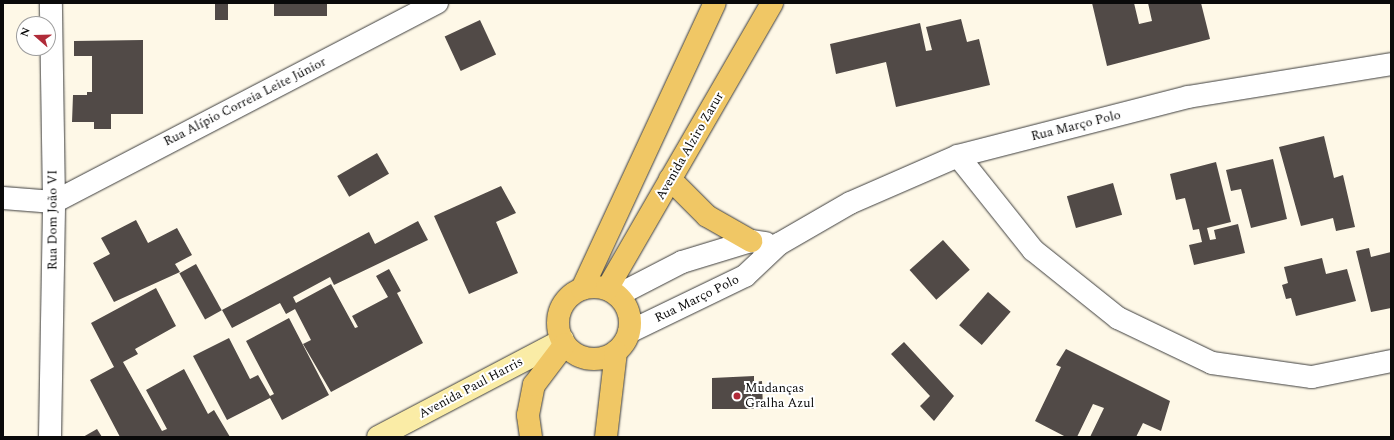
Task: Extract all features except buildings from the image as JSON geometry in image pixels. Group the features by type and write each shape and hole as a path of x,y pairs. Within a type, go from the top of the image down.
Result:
{"main road":[{"path":"616,352 594,359 573,352 564,342 559,328 564,304 582,289 715,3"},
{"name":"Avenida Alziro Zarur","path":"612,292 670,179 772,3"},
{"path":"670,179 707,216 751,241"},
{"path":"582,289 612,292 630,319 629,332 616,352 606,437"},
{"path":"531,437 528,415 534,384 564,342"}],"street":[{"name":"Rua Dom João VI","path":"50,437 54,202 51,3"},
{"name":"Rua Alípio Correia Leite Júnior","path":"54,202 437,3"},
{"name":"Rua Março Polo","path":"629,332 745,276 779,244 850,203 958,156 1188,97 1391,64"},
{"path":"958,156 1033,250 1118,318 1197,356 1212,363 1312,377 1391,361"},
{"path":"3,198 54,202"},
{"path":"612,292 682,262 751,241 779,244"},
{"name":"Avenida Paul Harris","path":"378,437 564,342"}],"place":[{"name":"Mudanças Gralha Azul","path":"737,396"}]}
